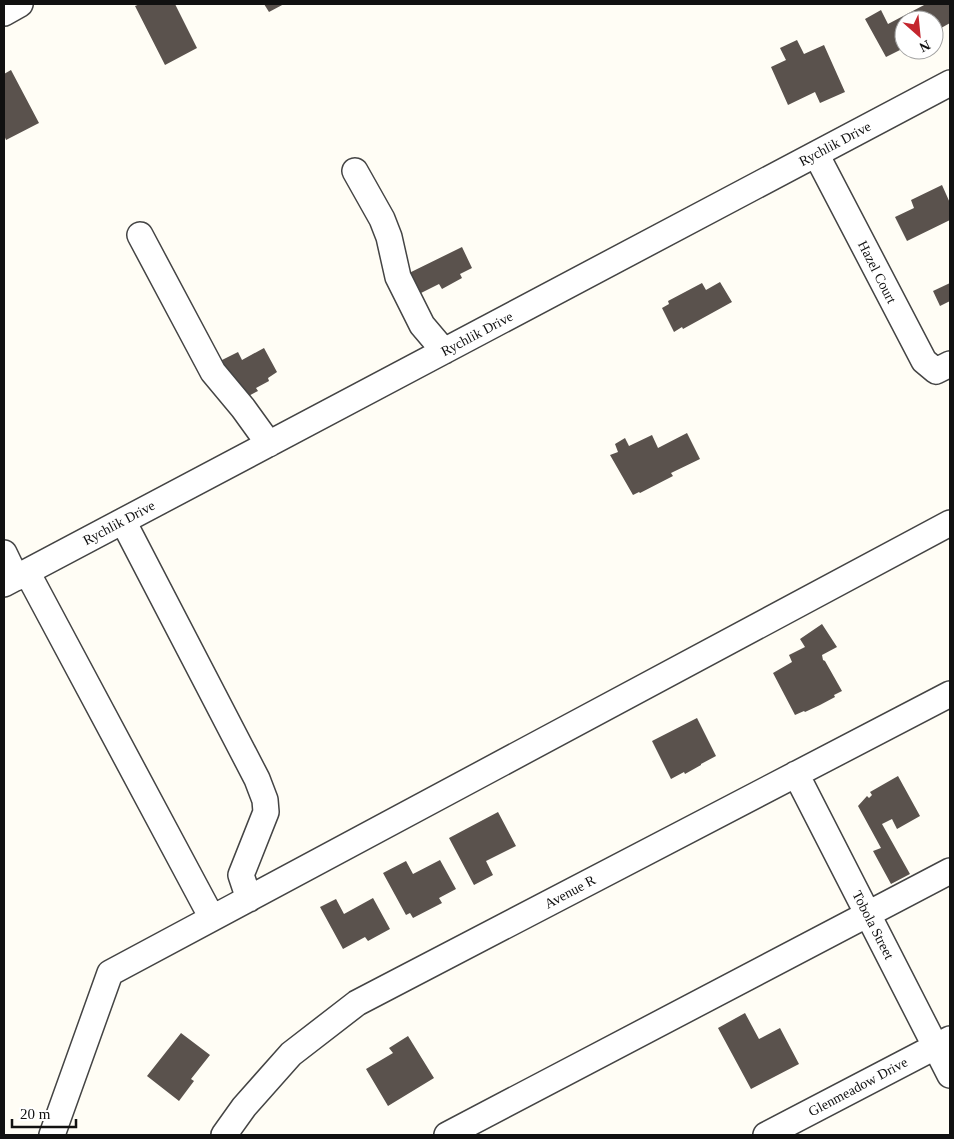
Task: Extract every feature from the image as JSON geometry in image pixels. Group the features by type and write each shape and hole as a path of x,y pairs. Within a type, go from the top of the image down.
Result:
{"street":[{"path":"4,12 20,4"},
{"name":"Rychlik Drive","path":"16,578 950,83"},
{"name":"Hazel Court","path":"816,154 924,361 936,371 950,364"},
{"path":"355,171 386,228 398,277 422,325 444,351"},
{"path":"140,235 213,372 243,408 269,444"},
{"path":"123,522 253,771 265,800 266,812 241,876 249,899"},
{"path":"52,1135 110,973 950,523"},
{"path":"4,553 16,578 212,918"},
{"name":"Avenue R","path":"224,1135 244,1106 292,1054 357,1003 950,694"},
{"name":"Tobola Street","path":"796,774 867,914 943,1043 950,1076"},
{"path":"447,1135 950,870"},
{"name":"Glenmeadow Drive","path":"766,1135 943,1043"}],"building":[{"path":"140,4 175,4 197,48 165,65 135,6"},
{"path":"264,4 284,4 269,12"},
{"path":"926,4 950,4 950,23 944,26 944,10 915,10"},
{"path":"881,10 888,24 894,21 894,53 886,57 865,19"},
{"path":"797,40 804,54 824,45 845,92 820,103 815,92 788,105 771,67 786,60 780,48"},
{"path":"11,70 39,123 6,140 4,135 4,74"},
{"path":"942,185 950,203 950,220 907,241 895,217 914,208 911,200"},
{"path":"462,247 472,268 460,274 462,278 442,289 439,284 415,296 405,275"},
{"path":"720,282 732,302 674,332 662,308 669,304 668,301 702,283 706,290"},
{"path":"950,283 950,301 940,306 933,291"},
{"path":"264,348 277,372 268,378 269,381 256,388 258,391 241,400 220,361 238,352 242,360"},
{"path":"687,433 700,459 671,473 673,476 633,495 610,455 618,452 615,444 625,438 629,446 652,435 658,448"},
{"path":"822,624 837,647 822,655 823,660 842,691 820,705 795,715 773,673 792,662 789,655 805,647 800,639"},
{"path":"697,718 716,756 685,774 684,772 671,779 652,741"},
{"path":"898,776 920,816 897,829 892,819 882,824 910,874 891,884 873,851 881,848 858,806 867,796 869,798 872,795 870,792"},
{"path":"498,812 516,846 486,861 493,875 474,885 449,838"},
{"path":"440,860 456,889 439,898 442,903 413,918 410,913 406,915 383,873 406,861 413,874"},
{"path":"373,898 390,929 368,941 365,937 343,949 320,907 336,899 344,914"},
{"path":"745,1013 759,1039 780,1028 799,1064 751,1089 718,1028"},
{"path":"181,1033 210,1055 191,1079 194,1081 179,1101 147,1076"},
{"path":"408,1036 434,1078 388,1106 366,1069 393,1053 389,1048"}]}
